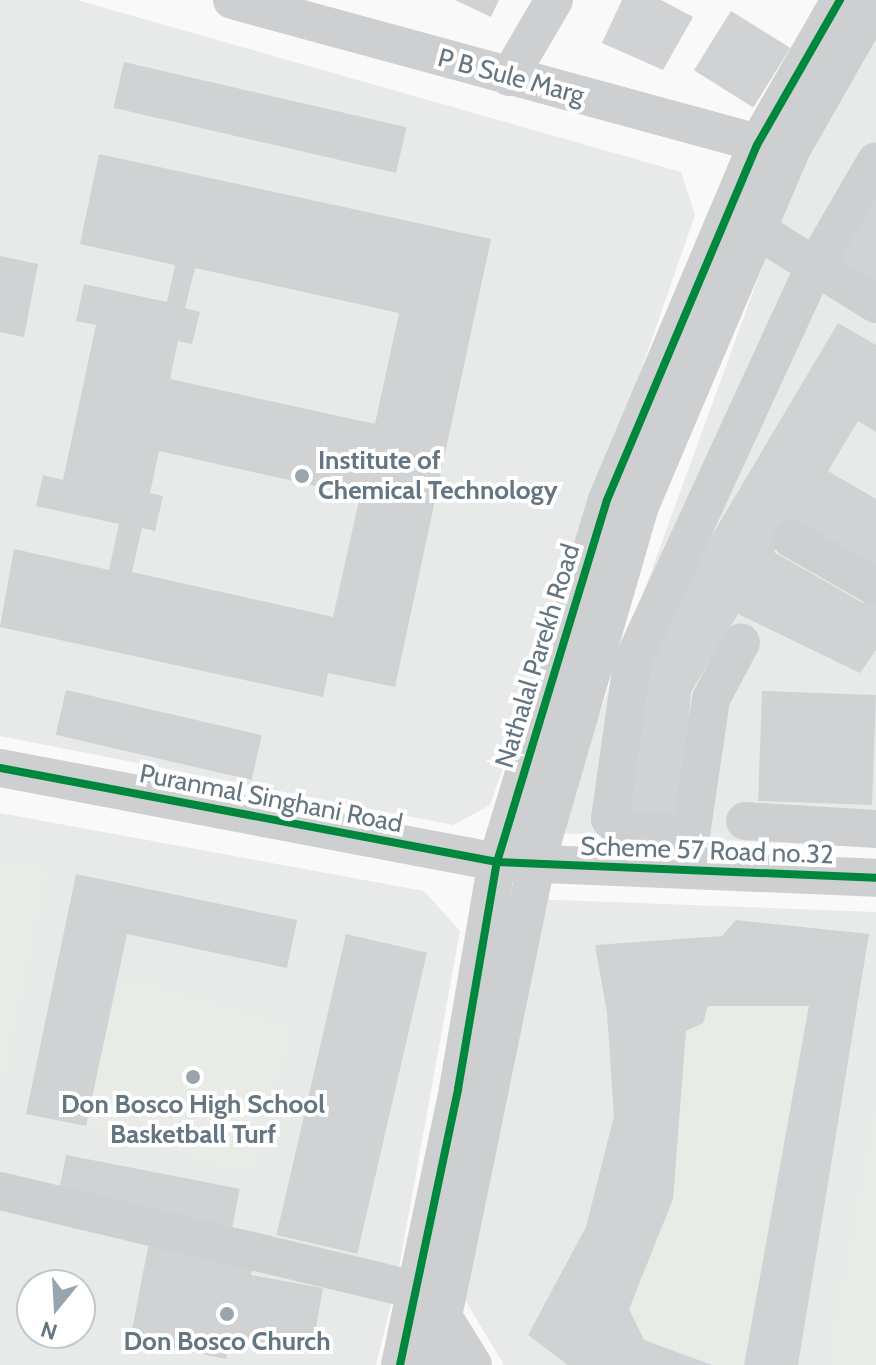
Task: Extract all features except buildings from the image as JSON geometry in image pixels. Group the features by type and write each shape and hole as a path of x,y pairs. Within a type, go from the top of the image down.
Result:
{"street":[{"name":"P B Sule Marg","path":"232,0 774,148"},
{"path":"509,77 554,0"},
{"name":"Nathalal Parekh Road","path":"400,1365 417,1290 497,862 607,500 774,148 840,0"},
{"name":"Nathalal Parekh Road","path":"433,1365 536,864 640,506 757,230 774,148 876,1"},
{"path":"691,832 620,829 610,819 632,663 815,266 876,161"},
{"path":"757,230 876,304"},
{"path":"792,539 876,587"},
{"path":"686,870 711,699 741,642"},
{"name":"Puranmal Singhani Road","path":"0,768 497,862 536,864"},
{"path":"745,821 876,829"},
{"name":"Scheme 57 Road no.32","path":"536,864 876,878"},
{"path":"0,1191 417,1290 444,1318 473,1365"}],"shaded area":[{"name":"Institute of Chemical Technology","path":"0,0 77,0 681,172 695,215 490,805 453,825 0,736"},
{"path":"876,29 876,847 556,833 801,160"},
{"path":"0,813 424,891 460,931 396,1284 376,1365 0,1365"},
{"path":"0,858 49,868 0,1104"},
{"path":"533,899 876,912 876,1365 504,1365 453,1280"},
{"name":"Don Bosco High School Basketball Turf","path":"123,976 294,1025 251,1175 80,1126"},
{"path":"708,1006 809,1006 744,1365 713,1365 644,1340 629,1309 673,1199 686,1031 703,1023"},
{"path":"876,1098 876,1365 826,1365"}],"cycle path":[{"path":"400,1365 458,1089 497,862 607,500 757,145 840,0"},
{"path":"0,768 497,862 876,878"}],"place":[{"name":"Institute of Chemical Technology","path":"302,476"},
{"name":"Don Bosco High School Basketball Turf","path":"193,1077"},
{"name":"Don Bosco Church","path":"227,1314"}]}
